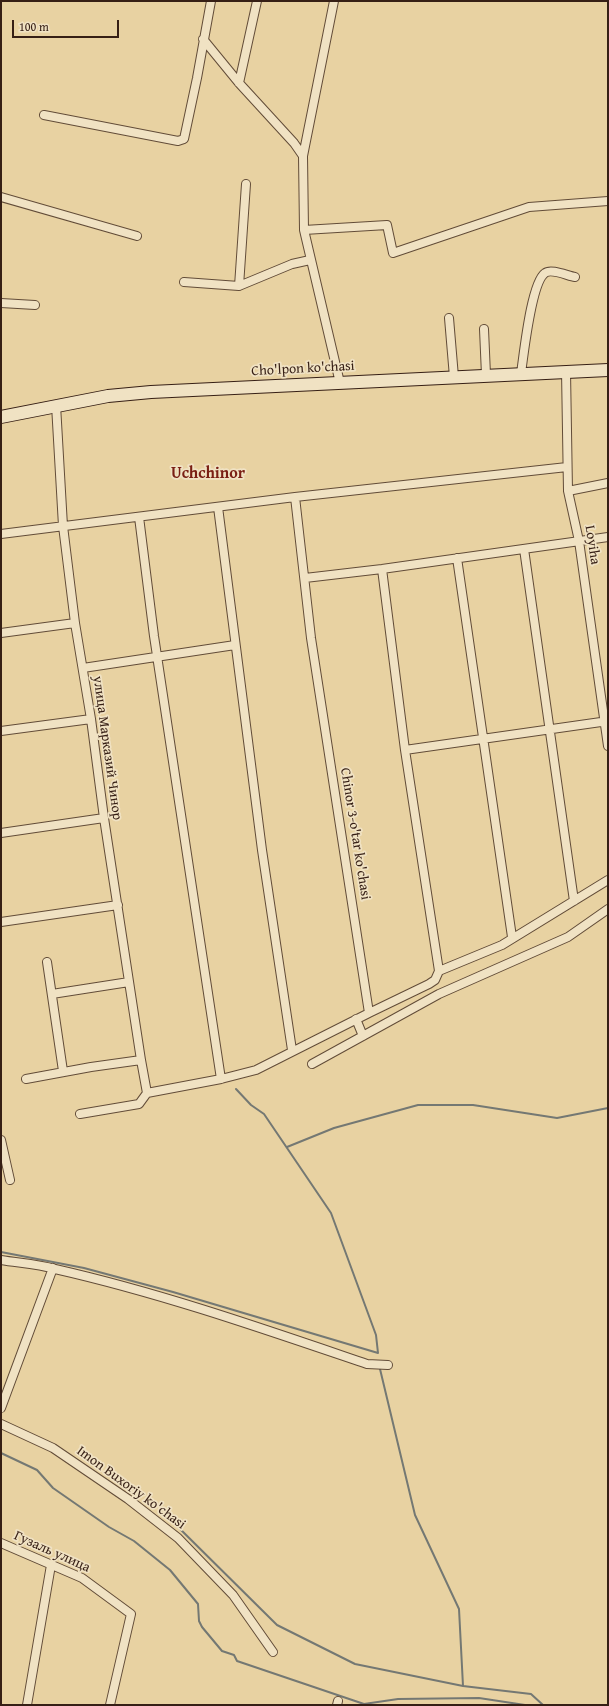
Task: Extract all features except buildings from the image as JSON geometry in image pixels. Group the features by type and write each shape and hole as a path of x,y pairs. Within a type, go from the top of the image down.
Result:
{"main road":[{"name":"Cho'lpon ko'chasi","path":"1,417 56,405 151,392 566,370 608,370"}],"street":[{"path":"44,115 178,141 184,139 204,40 210,1"},
{"path":"239,83 258,1"},
{"path":"334,1 303,156 304,230 340,383"},
{"path":"204,40 239,83 294,143 303,156"},
{"path":"239,286 246,184"},
{"path":"1,197 137,236"},
{"path":"304,230 387,225 393,253 529,207 608,201"},
{"path":"184,282 239,286 292,264 310,260"},
{"path":"521,373 533,296 539,280 546,272 550,271 575,277"},
{"path":"1,303 35,305"},
{"path":"449,318 454,377"},
{"path":"484,329 486,375"},
{"name":"Loyiha","path":"566,370 568,491 579,541 606,721 608,746"},
{"name":"улица Марказий Чинор","path":"56,405 63,526 75,623 91,719 104,818 147,1093"},
{"path":"1,534 295,497 567,467"},
{"path":"568,491 608,483"},
{"name":"Chinor 3-o'tar ko'chasi","path":"295,497 311,638 369,1013"},
{"path":"218,507 235,645 244,700 262,850 292,1050"},
{"path":"139,517 157,655 221,1079"},
{"path":"305,578 382,569 608,537"},
{"path":"524,549 574,901"},
{"path":"457,558 512,937"},
{"path":"80,1114 139,1104 147,1093 221,1079 256,1070 292,1050 435,980 439,971 405,750 382,569"},
{"path":"1,633 75,623"},
{"path":"83,668 157,655 235,645"},
{"path":"1,731 91,719"},
{"path":"405,750 606,721"},
{"path":"1,833 104,818"},
{"path":"439,971 502,944 608,880"},
{"path":"1,922 118,905"},
{"path":"312,1064 439,994 568,937 608,909"},
{"path":"47,962 63,1072"},
{"path":"52,994 129,982"},
{"path":"356,1019 363,1036"},
{"path":"26,1079 141,1060"},
{"path":"1,1141 10,1180"},
{"path":"1,1260 54,1268 193,1306 367,1364 388,1365"},
{"path":"1,1408 54,1268"},
{"name":"Imon Buxoriy ko'chasi","path":"1,1424 53,1448 128,1499 178,1538 221,1581 254,1622 273,1652"},
{"name":"Гузаль улица","path":"1,1543 82,1578 131,1614 110,1705"},
{"path":"28,1705 51,1565"}],"waterway":[{"path":"1,1252 84,1268 173,1292 378,1353 376,1335 331,1213 264,1114 251,1105 236,1089"},
{"path":"287,1147 334,1128 418,1105 473,1105 557,1118 608,1108"},
{"path":"380,1369 415,1515 459,1609 463,1686 531,1694 543,1705"},
{"path":"1,1453 37,1470 53,1488 109,1527 134,1541 170,1570 198,1604 199,1621 202,1627 222,1651 234,1655 237,1661 364,1704 398,1699 479,1698 525,1705"},
{"path":"171,1520 277,1625 355,1664 463,1686"}],"district":[{"name":"Uchchinor","path":"208,474"}]}
